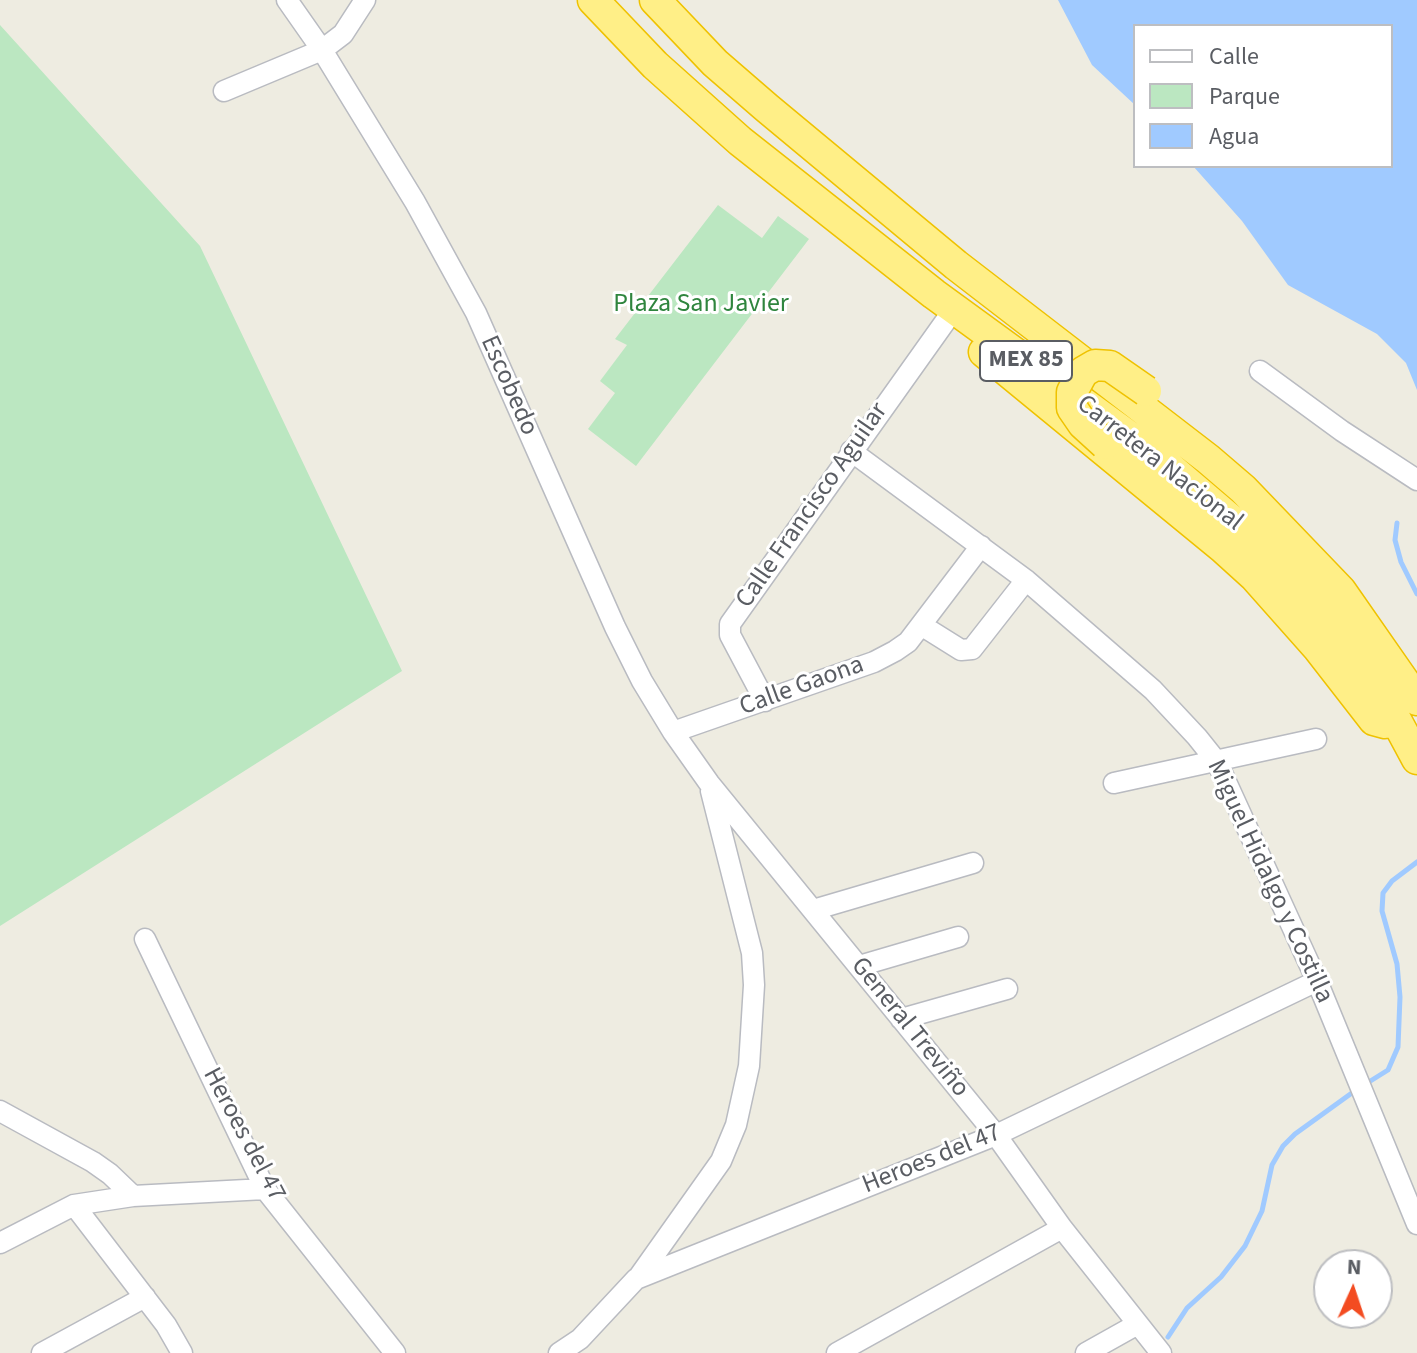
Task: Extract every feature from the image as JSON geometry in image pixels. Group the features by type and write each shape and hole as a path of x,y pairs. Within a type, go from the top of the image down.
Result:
{"highway":[{"name":"Carretera Nacional","path":"593,0 655,65 717,122 940,306 1155,455 1257,542 1294,581 1374,679 1415,754"},
{"name":"Carretera Nacional","path":"662,3 725,72 956,265 1243,489 1341,591 1417,700"},
{"name":"MEX 85","path":"940,306 1021,385 1153,488 1255,577 1318,648 1374,720 1385,723"},
{"name":"MEX 85","path":"1415,754 1385,723 1316,635 1248,558 1174,494 1105,444 1083,424 1072,408 1072,392 1083,372 1095,365 1110,366 1234,458 1302,524 1371,605 1417,673"}],"street":[{"name":"Escobedo","path":"287,0 322,50 415,202 476,313 615,627 642,681 709,783"},
{"path":"224,91 322,50 343,34 365,0"},
{"name":"Calle Francisco Aguilar","path":"765,701 730,635 730,624 851,451 940,306"},
{"path":"1260,371 1342,431 1417,480"},
{"name":"Miguel Hidalgo y Costilla","path":"851,451 1026,580 1153,690 1217,762 1317,981 1368,1105 1411,1192 1417,1224"},
{"name":"Calle Gaona","path":"673,732 874,662 908,642 981,546"},
{"path":"921,625 956,647 969,650 977,645 1026,580"},
{"path":"1114,783 1316,739"},
{"path":"636,1279 721,1161 736,1125 749,1066 754,985 752,953 709,783"},
{"name":"General Treviño","path":"709,783 996,1135 1062,1228 1161,1353"},
{"path":"813,910 973,863"},
{"path":"859,966 958,937"},
{"name":"Heroes del 47","path":"145,939 265,1189 395,1353"},
{"name":"Heroes del 47","path":"559,1353 584,1346 636,1279 996,1135 1317,981"},
{"path":"901,1019 1007,989"},
{"path":"0,1111 93,1162 133,1196"},
{"path":"0,1243 74,1205 133,1196 265,1189"},
{"path":"74,1205 166,1325 182,1353"},
{"path":"837,1353 861,1347 1062,1228"},
{"path":"42,1353 145,1297"},
{"path":"1086,1353 1136,1325"}],"green space":[{"path":"0,25 200,246 402,671 0,926"},
{"name":"Plaza San Javier","path":"718,205 762,238 778,216 809,239 636,466 588,429 615,393 600,381 627,345 615,339"}],"water":[{"path":"1058,0 1417,0 1417,390 1406,363 1377,334 1288,285 1242,221 1195,168 1393,168 1393,24 1133,24 1133,103 1092,65"}],"waterway":[{"path":"1397,523 1395,540 1401,562 1417,594"},
{"path":"1364,1085 1388,1070 1398,1047 1400,997 1397,964 1382,911 1383,893 1392,881 1417,862"},
{"path":"1168,1337 1187,1308 1221,1277 1245,1246 1262,1211 1272,1165 1283,1146 1356,1090"}]}
